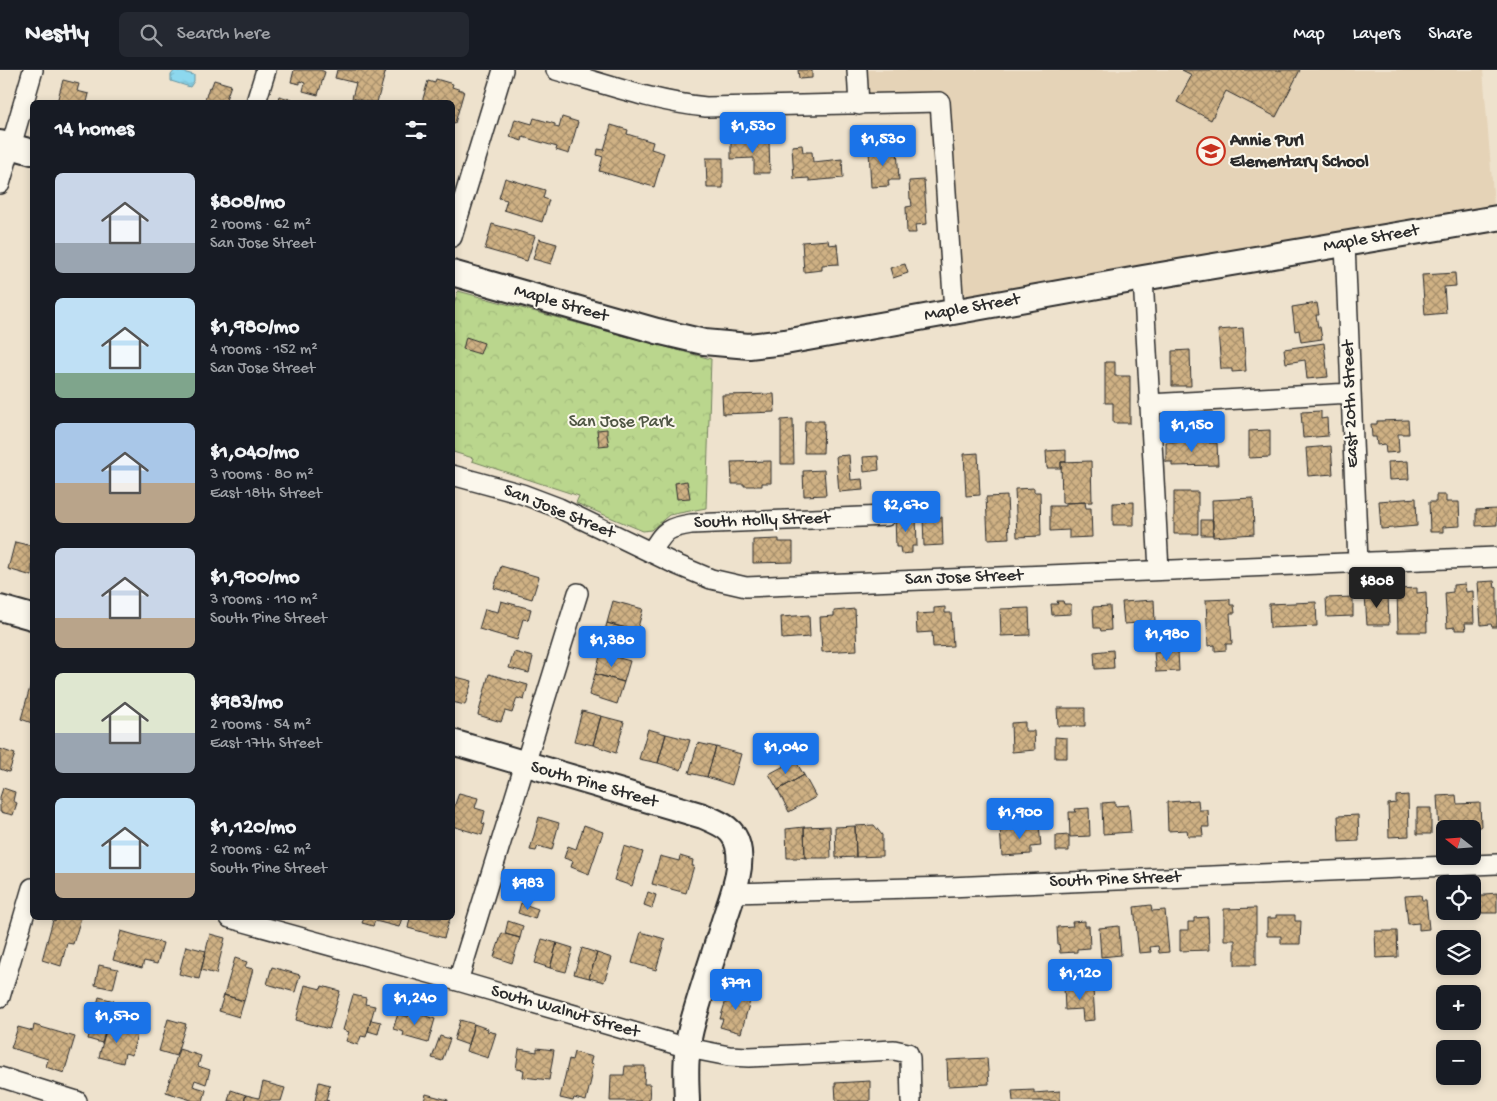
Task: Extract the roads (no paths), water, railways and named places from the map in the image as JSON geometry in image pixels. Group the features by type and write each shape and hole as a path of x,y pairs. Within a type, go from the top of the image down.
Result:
{"street":[{"path":"0,184 15,147 33,70"},
{"path":"257,100 266,70"},
{"path":"455,227 503,70"},
{"path":"556,70 645,95 693,106 940,102 954,311"},
{"path":"857,70 858,104"},
{"name":"Maple Street","path":"455,274 657,331 704,342 749,346 785,342 1143,278 1497,218"},
{"name":"East 20th Street","path":"1345,244 1358,563"},
{"path":"1143,278 1159,570"},
{"path":"1149,404 1351,393"},
{"name":"San Jose Street","path":"455,476 522,494 559,508 711,580 746,587 1497,558"},
{"name":"South Holly Street","path":"651,552 664,533 674,527 691,524 886,516"},
{"path":"458,981 578,593"},
{"path":"0,608 30,617"},
{"name":"South Pine Street","path":"455,743 718,822 734,833 739,847 740,866 733,893 959,886 1497,864"},
{"path":"687,1101 686,1074 690,1031 733,893"},
{"path":"0,997 30,895"},
{"name":"South Walnut Street","path":"245,920 688,1048 729,1056 749,1057 894,1050 908,1052 910,1058 911,1101"},
{"path":"0,1077 77,1101"}],"water":[{"path":"175,70 194,75 194,81 190,87 171,81 171,75"}],"place":[{"name":"Annie Purl Elementary School","path":"1211,151"}],"park label":[{"name":"San Jose Park","path":"621,422"}]}
